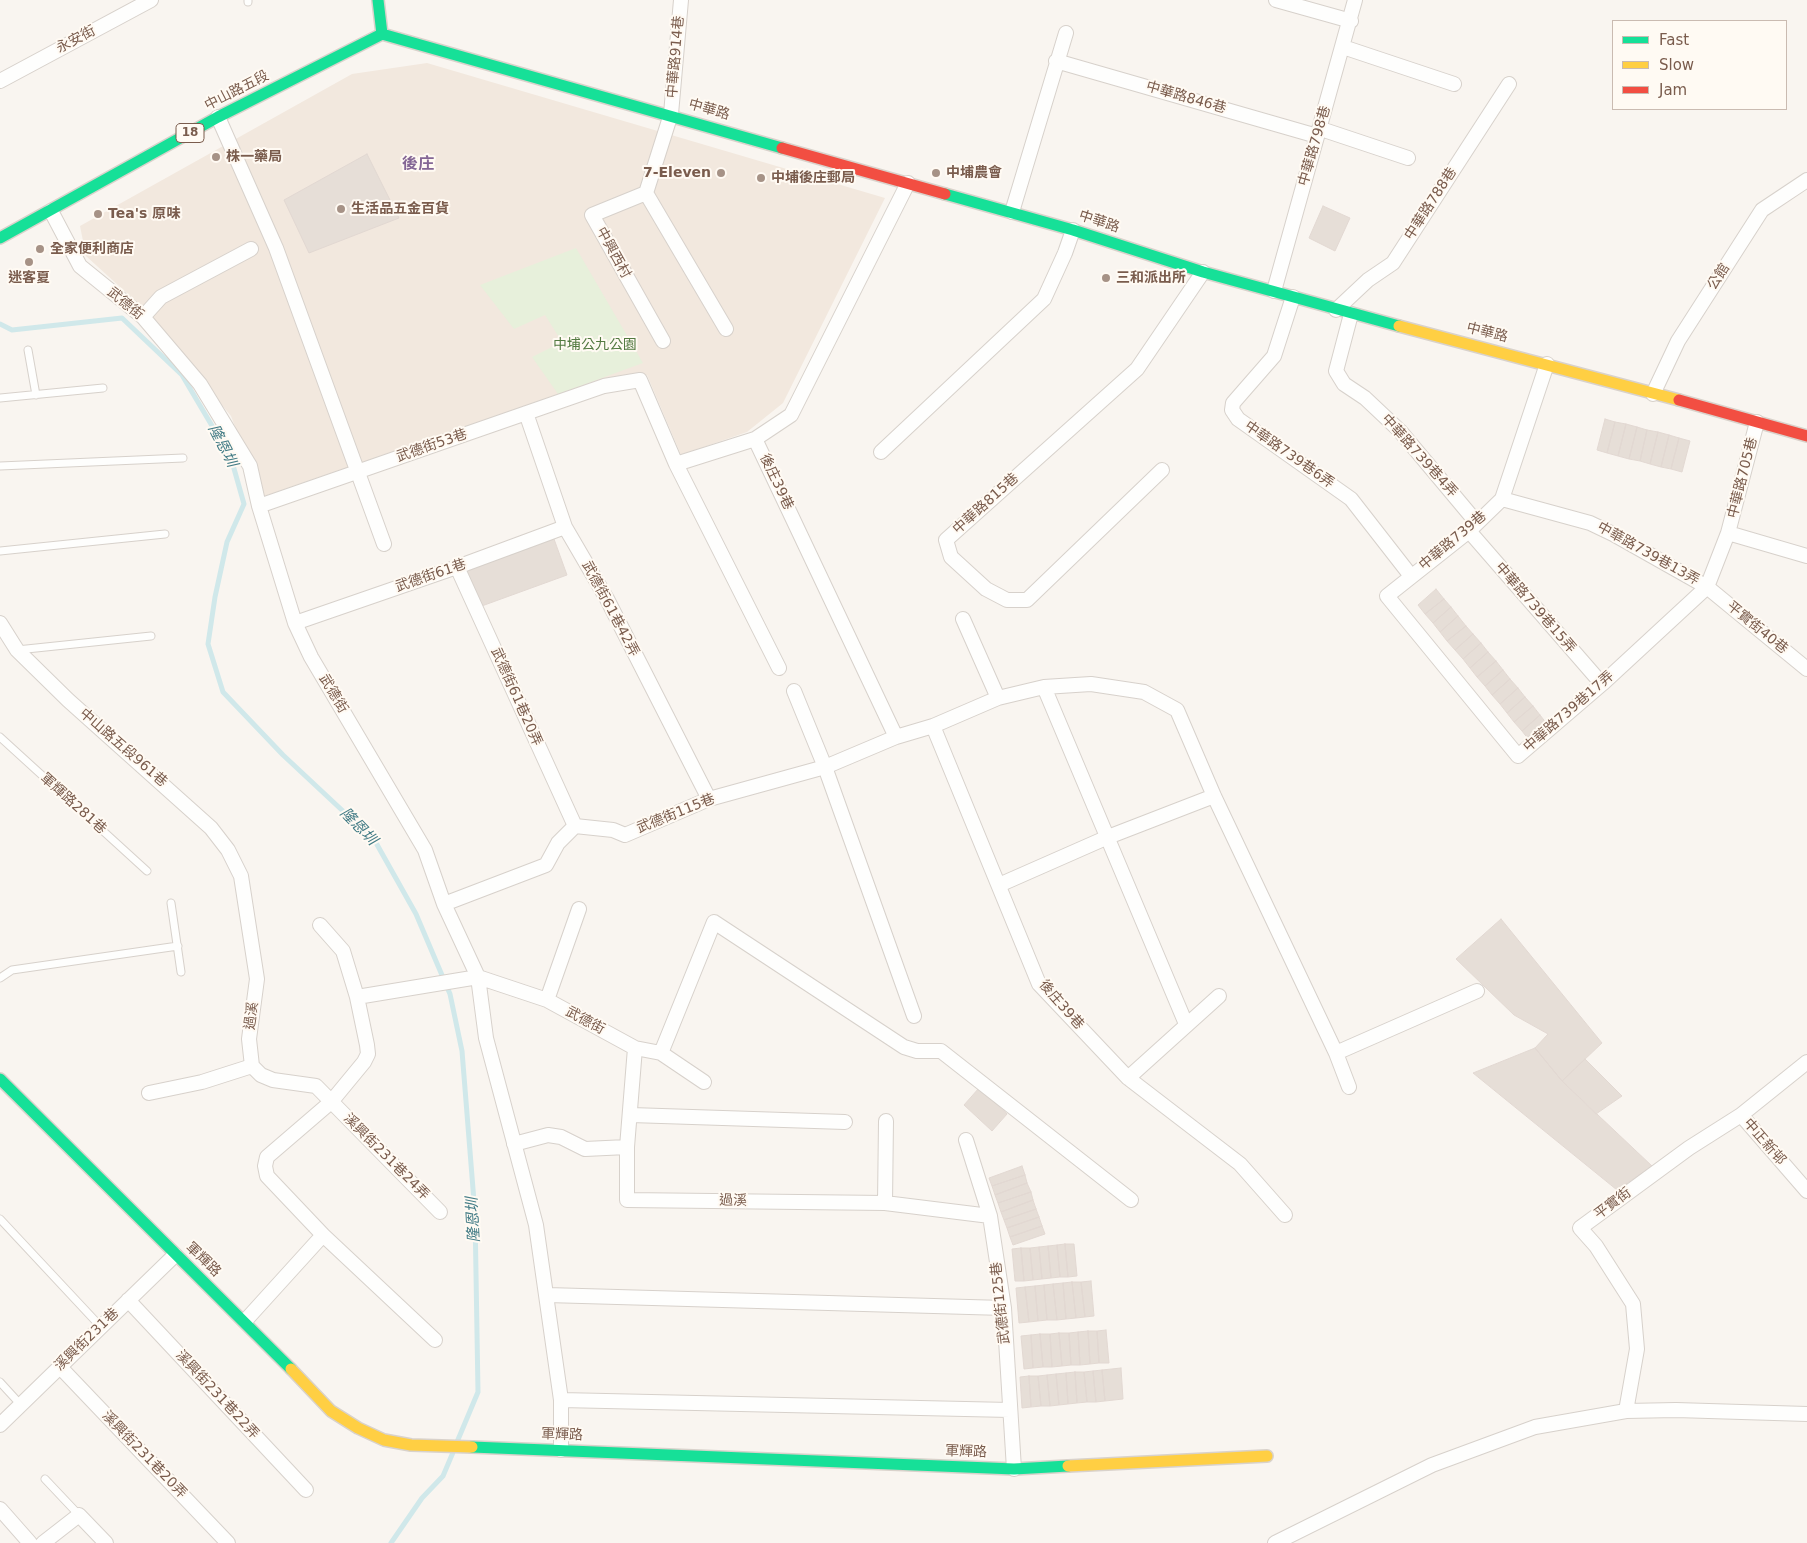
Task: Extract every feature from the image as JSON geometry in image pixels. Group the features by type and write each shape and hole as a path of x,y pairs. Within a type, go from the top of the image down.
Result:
{"main road":[{"path":"378,0 382,34"},
{"name":"中華路","path":"382,34 671,114 1012,212 1204,272 1336,310 1547,364 1807,436"},
{"name":"中山路五段","path":"0,238 218,117 382,34"},
{"name":"軍輝路","path":"0,1079 175,1255 245,1321 331,1411 358,1428 384,1440 411,1445 1014,1469 1267,1456"}],"street":[{"name":"永安街","path":"0,81 152,0"},
{"name":"中華路914巷","path":"671,114 681,0"},
{"path":"1276,0 1351,21"},
{"name":"中華路798巷","path":"1274,291 1356,0"},
{"path":"1012,212 1066,33"},
{"path":"1343,47 1454,84"},
{"name":"中華路846巷","path":"1056,61 1408,158"},
{"name":"中華路788巷","path":"1336,310 1368,280 1393,263 1509,84"},
{"path":"671,114 646,194 726,329"},
{"path":"218,117 276,248 384,544"},
{"name":"公館","path":"1653,394 1678,341 1762,210 1807,180"},
{"name":"後庄39巷","path":"896,737 755,439 791,416 908,183"},
{"name":"中興西村","path":"646,194 592,215 663,341"},
{"name":"武德街","path":"51,211 80,266 143,317 200,384 250,466 259,506 295,623 311,658 425,850 444,904 478,977 546,1000 635,1048 661,1053 704,1082"},
{"path":"881,452 1044,299 1065,253 1073,230"},
{"path":"143,317 161,297 251,250"},
{"name":"中華路815巷","path":"1162,470 1027,600 1007,600 986,589 951,557 946,540 1137,369 1204,272"},
{"name":"中華路739巷6弄","path":"1293,297 1274,356 1233,404 1232,410 1238,419 1352,499 1410,576"},
{"name":"中華路739巷4弄","path":"1351,314 1336,371 1344,384 1364,398 1400,430 1473,527"},
{"name":"中華路739巷","path":"1387,596 1473,527 1502,499 1547,364"},
{"name":"武德街53巷","path":"259,506 604,386 640,380 676,464"},
{"name":"武德街61巷42弄","path":"526,413 566,527 606,599 709,799"},
{"name":"中華路705巷","path":"1728,534 1757,422"},
{"path":"755,439 676,464 779,668"},
{"name":"中華路739巷13弄","path":"1502,499 1590,523 1706,587"},
{"name":"武德街61巷","path":"295,623 566,527"},
{"name":"中華路739巷15弄","path":"1473,527 1602,684"},
{"path":"1728,534 1807,556"},
{"name":"中華路739巷17弄","path":"1387,596 1518,756 1602,684 1706,587 1728,534"},
{"name":"武德街61巷20弄","path":"457,567 574,826"},
{"name":"平實街40巷","path":"1706,587 1807,668"},
{"path":"963,619 998,698"},
{"name":"中山路五段961巷","path":"0,623 17,650 68,700 211,828 228,850 241,876"},
{"path":"896,737 934,726 998,698 1044,687 1092,684 1144,692 1177,710 1214,796 1336,1054 1349,1087"},
{"path":"1044,687 1186,1024"},
{"path":"794,691 825,767 914,1016"},
{"name":"後庄39巷","path":"934,726 1039,984 1128,1078 1240,1164 1285,1215"},
{"name":"武德街115巷","path":"574,826 613,830 625,834 709,799 825,767 896,737"},
{"path":"999,885 1108,837 1214,796"},
{"path":"444,904 546,865 558,843 574,826"},
{"name":"過溪","path":"241,876 257,979 249,1039 252,1066"},
{"path":"546,1000 579,910"},
{"path":"661,1053 714,922 904,1047 917,1051 941,1051 1131,1200"},
{"name":"溪興街231巷24弄","path":"320,925 343,951 357,997 368,1054 331,1102 267,1157 265,1166 267,1176 323,1235 435,1340"},
{"path":"357,997 478,977 486,1038 536,1225 560,1400 561,1450"},
{"path":"1336,1054 1477,991"},
{"path":"1128,1078 1219,996"},
{"name":"過溪","path":"635,1048 627,1147 627,1200 885,1203 990,1216"},
{"name":"平實街","path":"1626,1411 1637,1349 1633,1304 1596,1246 1580,1228 1689,1148 1741,1115 1807,1062"},
{"path":"149,1093 202,1082 252,1066 261,1075 273,1080 316,1086 331,1102"},
{"name":"溪興街231巷24弄","path":"331,1102 440,1212"},
{"path":"631,1115 845,1122"},
{"name":"中正新邨","path":"1741,1115 1807,1191"},
{"path":"885,1203 886,1121"},
{"path":"514,1144 548,1136 561,1137 585,1148 627,1147"},
{"name":"武德街125巷","path":"966,1140 990,1216 1004,1308 1014,1469"},
{"path":"245,1321 323,1235"},
{"name":"溪興街231巷","path":"0,1425 175,1255"},
{"path":"547,1295 1004,1308"},
{"name":"溪興街231巷22弄","path":"128,1300 306,1490"},
{"name":"溪興街231巷20弄","path":"60,1366 228,1543"},
{"path":"560,1400 1010,1410"},
{"path":"1275,1543 1432,1464 1534,1427 1626,1411 1676,1410 1807,1414"},
{"path":"0,1509 30,1543"},
{"path":"43,1543 79,1515 106,1543"}],"lane":[{"path":"28,350 36,395"},
{"path":"0,398 103,388"},
{"path":"0,466 183,458"},
{"path":"0,551 165,534"},
{"path":"17,650 151,636"},
{"name":"軍輝路281巷","path":"0,737 147,871"},
{"path":"171,903 181,972"},
{"path":"0,978 12,970 178,946"},
{"path":"0,1219 101,1327"},
{"path":"0,1382 20,1405"},
{"path":"45,1479 79,1515"}],"shaded area":[{"path":"427,63 885,198 783,403 747,432 681,455 647,375 507,412 262,497 231,416 131,297 86,256 80,226 352,74"}],"green space":[{"name":"中埔公九公園","path":"576,248 643,363 558,394 532,357 562,342 545,315 514,329 480,285"}],"building":[{"name":"生活品五金百貨","path":"367,154 399,218 309,253 284,200"},
{"path":"1323,206 1350,218 1335,251 1309,238"},
{"path":"1605,419 1615,422 1607,453 1597,450"},
{"path":"1615,422 1626,424 1618,456 1607,453"},
{"path":"1626,424 1637,427 1629,459 1618,456"},
{"path":"1637,427 1647,430 1640,461 1629,459"},
{"path":"1647,430 1658,432 1650,464 1640,461"},
{"path":"1658,432 1669,435 1661,467 1650,464"},
{"path":"1669,435 1679,438 1671,469 1661,467"},
{"path":"1679,438 1690,441 1682,472 1671,469"},
{"path":"554,539 567,575 479,607 466,571"},
{"path":"1436,589 1444,599 1425,614 1418,605"},
{"path":"1444,599 1451,607 1433,623 1425,614"},
{"path":"1451,607 1458,616 1440,632 1433,623"},
{"path":"1458,616 1466,626 1447,641 1440,632"},
{"path":"1466,626 1473,634 1455,650 1447,641"},
{"path":"1473,634 1481,643 1463,659 1455,650"},
{"path":"1481,643 1488,652 1470,668 1463,659"},
{"path":"1488,652 1496,661 1477,677 1470,668"},
{"path":"1496,661 1503,670 1485,686 1477,677"},
{"path":"1503,670 1510,679 1492,695 1485,686"},
{"path":"1510,679 1518,688 1500,704 1492,695"},
{"path":"1518,688 1525,697 1507,713 1500,704"},
{"path":"1525,697 1533,706 1514,722 1507,713"},
{"path":"1533,706 1540,715 1522,731 1514,722"},
{"path":"1540,715 1547,724 1529,740 1522,731"},
{"path":"1501,919 1602,1043 1562,1081 1535,1048 1548,1034 1514,1015 1456,959"},
{"path":"1535,1048 1562,1081 1652,1166 1617,1190 1473,1073"},
{"path":"1585,1059 1622,1096 1596,1114 1562,1081"},
{"path":"979,1088 1007,1114 992,1131 964,1105"},
{"path":"1022,1166 1025,1175 992,1186 989,1178"},
{"path":"1025,1175 1027,1183 995,1195 992,1186"},
{"path":"1027,1183 1031,1192 998,1203 995,1195"},
{"path":"1031,1192 1033,1200 1001,1212 998,1203"},
{"path":"1033,1200 1036,1209 1004,1220 1001,1212"},
{"path":"1036,1209 1039,1217 1007,1228 1004,1220"},
{"path":"1039,1217 1042,1226 1010,1237 1007,1228"},
{"path":"1042,1226 1045,1234 1013,1245 1010,1237"},
{"path":"1065,1244 1068,1277 1060,1277 1057,1245"},
{"path":"1065,1244 1074,1244 1077,1276 1068,1277"},
{"path":"1057,1245 1060,1277 1051,1278 1048,1246"},
{"path":"1048,1246 1051,1278 1042,1279 1039,1247"},
{"path":"1039,1247 1042,1279 1033,1280 1030,1248"},
{"path":"1021,1248 1024,1281 1015,1281 1012,1249"},
{"path":"1021,1248 1030,1248 1033,1280 1024,1281"},
{"path":"1091,1281 1094,1316 1085,1317 1081,1282"},
{"path":"1072,1282 1076,1318 1066,1319 1063,1283"},
{"path":"1072,1282 1081,1282 1085,1317 1076,1318"},
{"path":"1063,1283 1066,1319 1057,1320 1053,1284"},
{"path":"1053,1284 1057,1320 1047,1320 1044,1285"},
{"path":"1044,1285 1047,1320 1038,1321 1035,1286"},
{"path":"1035,1286 1038,1321 1029,1322 1025,1287"},
{"path":"1025,1287 1029,1322 1019,1323 1016,1288"},
{"path":"1106,1330 1109,1363 1099,1363 1097,1331"},
{"path":"1088,1331 1090,1364 1080,1365 1078,1332"},
{"path":"1088,1331 1097,1331 1099,1363 1090,1364"},
{"path":"1078,1332 1080,1365 1071,1365 1069,1333"},
{"path":"1059,1333 1062,1366 1052,1367 1050,1334"},
{"path":"1059,1333 1069,1333 1071,1365 1062,1366"},
{"path":"1040,1334 1043,1367 1033,1368 1031,1335"},
{"path":"1040,1334 1050,1334 1052,1367 1043,1367"},
{"path":"1031,1335 1033,1368 1024,1369 1021,1336"},
{"path":"1121,1368 1123,1399 1105,1401 1102,1370"},
{"path":"1102,1370 1105,1401 1096,1402 1093,1371"},
{"path":"1093,1371 1096,1402 1087,1402 1084,1372"},
{"path":"1075,1372 1077,1403 1068,1404 1066,1373"},
{"path":"1075,1372 1084,1372 1087,1402 1077,1403"},
{"path":"1066,1373 1068,1404 1059,1405 1056,1374"},
{"path":"1056,1374 1059,1405 1050,1406 1047,1375"},
{"path":"1047,1375 1050,1406 1041,1406 1038,1376"},
{"path":"1029,1376 1031,1407 1022,1408 1020,1377"},
{"path":"1029,1376 1038,1376 1041,1406 1031,1407"}],"waterway":[{"name":"隆恩圳","path":"0,324 12,330 122,318 182,375 231,458 244,504 227,542 215,597 208,644 223,692 283,755 375,841 416,914 450,994 462,1051 475,1214 478,1392 457,1442"},
{"name":"隆恩圳","path":"391,1543 422,1498 443,1476 454,1450"}],"traffic: fast":[{"path":"0,238 218,117 382,34 378,0"},
{"path":"382,34 782,148"},
{"path":"945,194 1073,230 1203,272 1399,326"},
{"path":"0,1079 291,1369"},
{"path":"472,1447 1014,1469 1068,1466"}],"traffic: slow":[{"path":"1399,326 1679,400"},
{"path":"291,1369 331,1411 358,1428 384,1440 411,1445 472,1447"},
{"path":"1068,1466 1267,1456"}],"traffic: jam":[{"path":"782,148 945,194"},
{"path":"1679,400 1807,436"}],"place":[{"name":"株一藥局","path":"216,157"},
{"name":"7-Eleven","path":"721,173"},
{"name":"中埔農會","path":"936,173"},
{"name":"中埔後庄郵局","path":"761,178"},
{"name":"生活品五金百貨","path":"341,209"},
{"name":"Tea's 原味","path":"98,214"},
{"name":"全家便利商店","path":"40,249"},
{"name":"迷客夏","path":"29,262"},
{"name":"三和派出所","path":"1106,278"}],"district":[{"name":"後庄","path":"418,165"}]}
